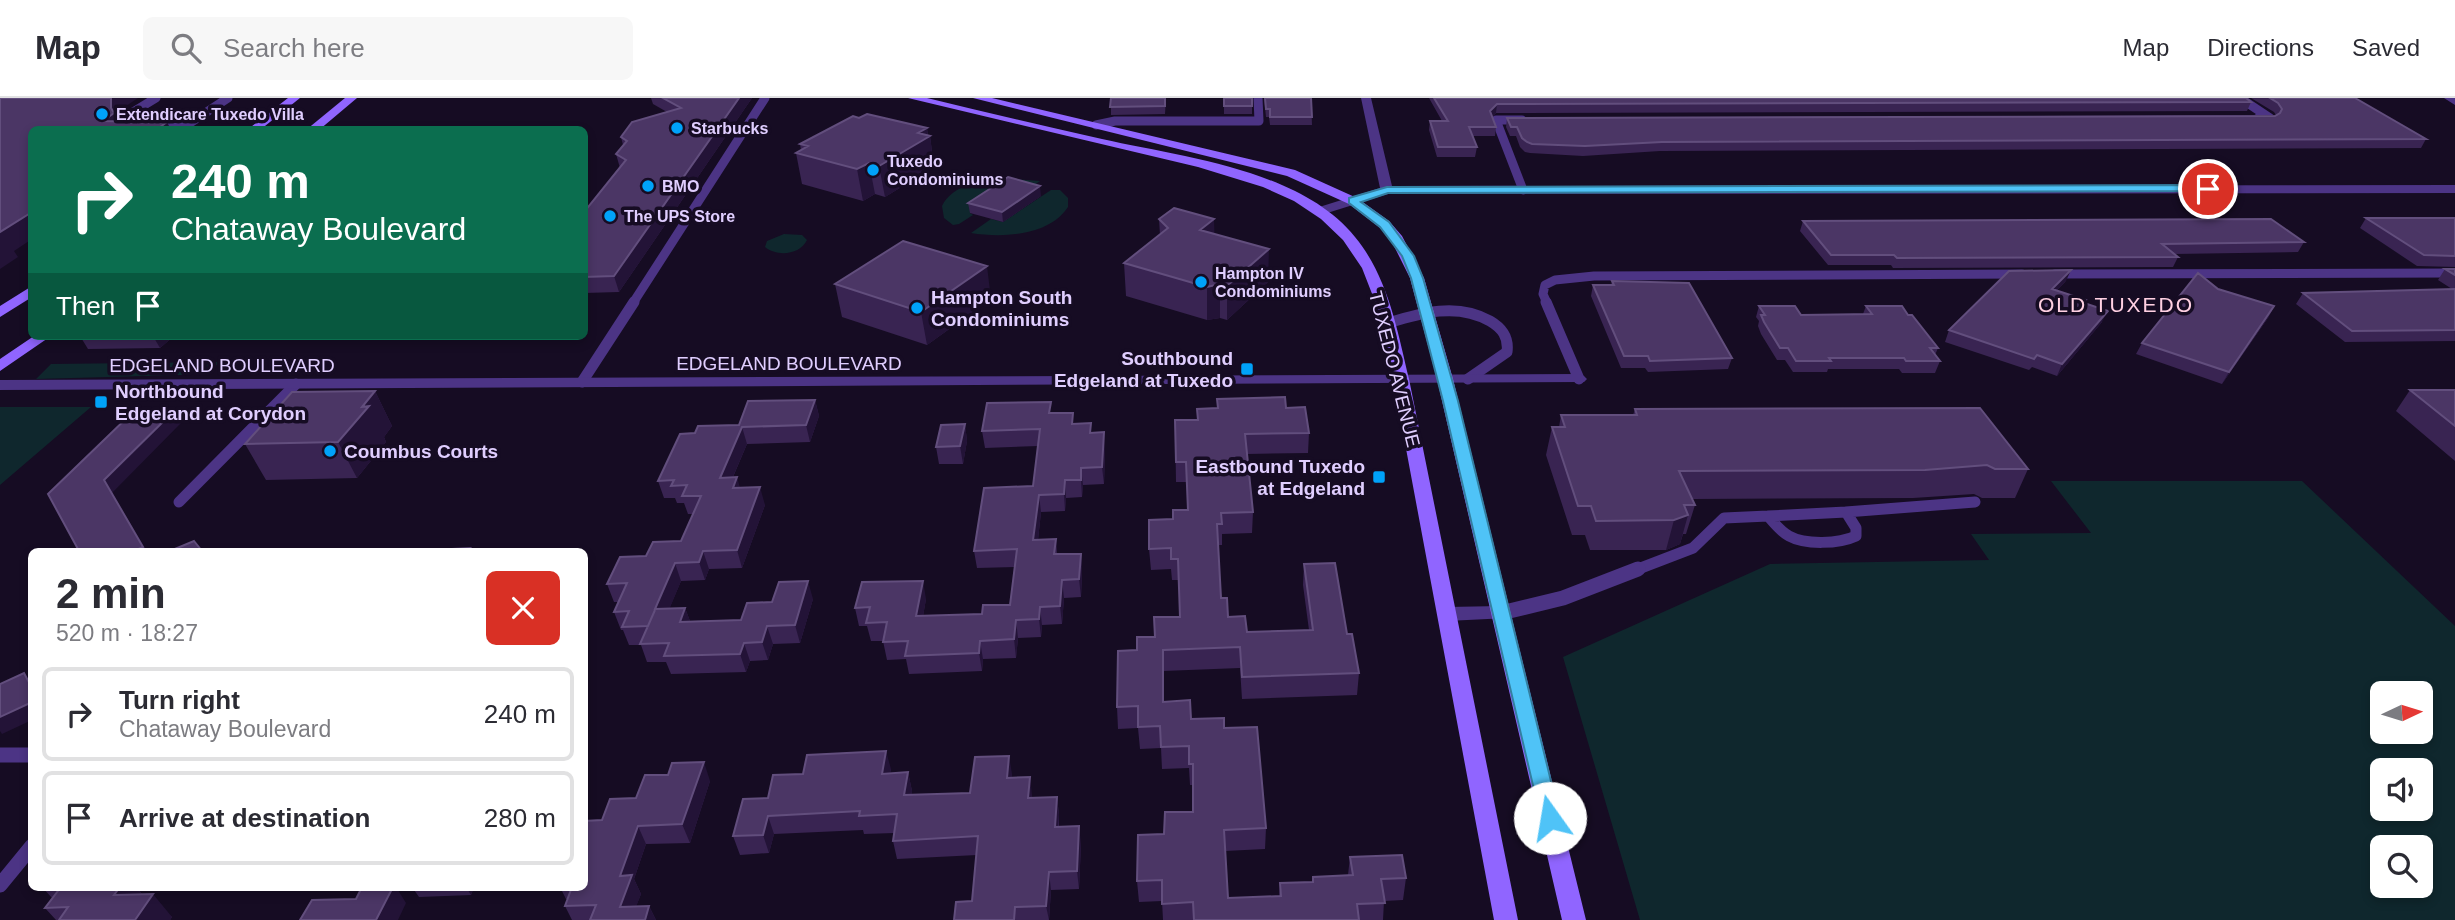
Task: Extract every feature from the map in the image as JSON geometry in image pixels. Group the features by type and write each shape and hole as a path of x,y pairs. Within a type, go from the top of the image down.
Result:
{"main road":[{"path":"257,126 295,98"},
{"path":"317,126 352,98"},
{"name":"TUXEDO AVENUE","path":"913,98 1238,176 1274,188 1320,211 1339,226 1362,254 1370,269 1388,323 1401,379 1506,920"},
{"path":"978,98 1269,166 1309,179 1353,201 1384,224 1397,239 1417,278 1445,379 1574,920"},
{"path":"0,313 28,293"},
{"path":"0,366 38,340"}],"street":[{"path":"1366,98 1387,190"},
{"path":"2449,98 2455,102"},
{"path":"1320,211 1387,190 2455,189"},
{"name":"EDGELAND BOULEVARD","path":"0,385 1579,379"},
{"path":"1447,614 1501,613"}],"lane":[{"path":"156,98 130,114 127,125 187,125 228,98"},
{"path":"582,383 765,98"},
{"path":"1096,125 1115,121 1259,121 1258,98"},
{"path":"2240,98 2270,118 2242,118"},
{"path":"1523,190 1496,120 1537,120"},
{"path":"1579,379 1543,294 1545,285 1555,280 1594,276 2455,273"},
{"path":"1388,323 1426,312 1447,310 1472,313 1488,320 1505,333 1509,344 1507,352 1468,379"},
{"path":"179,502 296,384"},
{"path":"1501,613 1563,598 1693,548 1724,518 1975,502"},
{"path":"1768,516 1789,537 1798,540 1844,541 1856,536 1856,528 1846,512"},
{"path":"0,755 28,755"},
{"path":"0,885 28,851"}],"green space":[{"path":"1001,178 1040,181 1025,192 970,213 973,215 959,224 953,225 944,218 942,206 952,193 967,185"},
{"path":"1051,190 1060,190 1068,198 1068,207 1060,217 1049,224 1011,235 971,233 991,219 1003,222"},
{"path":"784,234 802,235 807,240 799,249 788,253 765,247 767,241"},
{"path":"224,362 201,372 181,375 36,379 51,364"},
{"path":"0,407 91,407 0,485"},
{"path":"2051,481 2302,481 2455,626 2455,920 1640,920 1563,657 1770,564 1989,560 1971,534 2091,533"}],"building":[{"path":"0,98 111,98 114,113 103,121 167,122 162,126 28,126 28,214 0,232"},
{"path":"663,98 739,98 614,276 588,277 588,207 626,160 616,154 627,141 621,137 632,122 681,108"},
{"path":"1111,98 1165,98 1165,106 1110,107"},
{"path":"1224,98 1252,98 1252,106 1224,106"},
{"path":"1265,98 1311,98 1312,117 1270,117"},
{"path":"1434,98 2246,98 2251,102 1497,104 1490,111 1496,127 1469,127 1477,147 1438,147 1430,121 1448,121"},
{"path":"2270,98 2355,98 2426,139 1662,142 1585,146 1532,144 1522,138 1517,127 1511,127 1507,118 2275,116 2282,109"},
{"path":"867,114 927,128 918,133 930,136 879,166 869,163 857,169 796,153 808,146 800,144 853,116 859,118"},
{"path":"1008,177 1040,186 1002,212 968,203"},
{"path":"1174,208 1214,219 1200,230 1269,249 1227,286 1220,284 1207,287 1124,263 1168,228 1159,219"},
{"path":"2366,218 2455,218 2455,256 2424,255"},
{"path":"2271,219 2304,242 2162,244 2178,257 1897,258 1894,255 1831,255 1803,221"},
{"path":"903,241 987,266 921,312 835,284"},
{"path":"2071,270 2052,289 2086,300 2084,303 2108,311 2062,364 2037,355 2034,359 1949,330 2009,271"},
{"path":"2198,273 2218,289 2274,306 2229,372 2142,343"},
{"path":"1612,281 1689,283 1732,358 1650,361 1648,356 1624,356 1593,285 1614,285"},
{"path":"2455,289 2455,330 2352,331 2303,293"},
{"path":"1759,306 1795,306 1801,315 1872,314 1866,306 1902,306 1938,348 1930,348 1940,361 1829,358 1831,361 1796,361 1788,348 1780,348 1764,322 1761,315 1765,315"},
{"path":"2410,390 2455,390 2455,426"},
{"path":"375,391 362,407 369,406 338,442 245,444 292,392"},
{"path":"1285,397 1286,408 1305,407 1309,433 1245,434 1253,512 1221,513 1222,524 1217,524 1221,598 1227,598 1228,617 1245,616 1247,632 1313,630 1304,564 1335,563 1347,634 1352,634 1359,673 1242,677 1240,647 1163,650 1163,702 1190,700 1191,719 1224,718 1224,728 1257,727 1266,828 1224,830 1228,898 1281,896 1280,883 1313,882 1313,877 1353,875 1350,857 1402,855 1406,878 1381,879 1385,903 1357,904 1359,920 1194,920 1193,902 1162,904 1162,880 1137,881 1138,835 1164,834 1165,812 1193,812 1193,764 1189,764 1189,746 1161,747 1160,726 1138,727 1138,706 1117,707 1118,651 1137,650 1137,637 1155,637 1154,617 1180,617 1178,559 1171,559 1171,548 1149,549 1149,520 1173,519 1173,510 1188,510 1186,462 1176,462 1175,420 1198,420 1197,409 1218,408 1217,399"},
{"path":"815,400 806,425 742,427 720,478 737,477 733,488 760,487 737,550 703,551 699,562 675,563 655,609 685,608 680,622 741,620 747,603 772,602 779,582 808,581 795,625 767,626 762,642 744,643 740,654 664,656 669,643 640,644 648,626 622,627 629,611 614,612 627,583 607,584 620,557 646,556 653,542 681,541 701,496 682,496 687,485 671,486 674,480 658,481 680,434 695,433 698,426 739,425 748,401"},
{"path":"1051,402 1049,413 1073,413 1072,424 1091,423 1090,433 1104,432 1102,467 1081,468 1081,480 1065,480 1064,494 1039,495 1033,540 1056,539 1054,554 1081,554 1079,579 1062,580 1060,606 1040,607 1039,619 1016,620 1014,639 980,641 979,653 905,656 908,641 883,642 887,622 866,623 870,607 855,608 862,582 923,581 916,616 982,614 983,605 1010,605 1017,549 974,551 984,488 1033,486 1040,429 982,431 987,403"},
{"path":"1980,408 2028,469 1995,469 1987,465 1925,470 1679,471 1695,505 1684,505 1688,515 1674,520 1596,521 1591,506 1578,506 1552,427 1565,427 1561,415 1637,415 1635,409"},
{"path":"175,410 104,480 143,547 77,548 48,494 134,411"},
{"path":"965,424 960,446 936,447 941,425"},
{"path":"194,541 200,548 177,548"},
{"path":"24,673 28,680 28,704 0,717 0,684"},
{"path":"886,751 882,774 908,772 904,795 970,793 975,757 1009,756 1007,778 1030,777 1028,798 1057,797 1055,827 1079,826 1077,871 1049,872 1046,906 1015,907 1014,920 954,920 956,902 972,901 978,836 893,841 897,814 859,816 860,811 768,816 763,835 733,836 743,799 768,798 773,775 803,774 807,755"},
{"path":"704,762 682,824 638,826 620,876 632,875 620,907 649,906 645,920 590,920 596,905 565,906 571,891 588,891 588,821 602,820 610,799 636,798 645,775 668,775 672,763"},
{"path":"58,891 117,891 114,895 153,894 135,920 59,920 68,907 45,908"},
{"path":"360,891 391,891 376,920 300,920 312,900 356,899"}],"place":[{"name":"Extendicare Tuxedo Villa","path":"102,114"},
{"name":"Starbucks","path":"677,128"},
{"name":"Tuxedo Condominiums","path":"873,170"},
{"name":"BMO","path":"648,186"},
{"name":"The UPS Store","path":"610,216"},
{"name":"Hampton IV Condominiums","path":"1201,282"},
{"name":"Hampton South Condominiums","path":"917,308"},
{"name":"Southbound Edgeland at Tuxedo","path":"1247,369"},
{"name":"Northbound Edgeland at Corydon","path":"101,402"},
{"name":"Coumbus Courts","path":"330,451"},
{"name":"Eastbound Tuxedo at Edgeland","path":"1379,477"}],"district":[{"name":"OLD TUXEDO","path":"2116,305"}],"route":[{"path":"1550,818 1450,401 1417,278 1397,239 1384,224 1353,201 1387,190 2208,189"}]}
